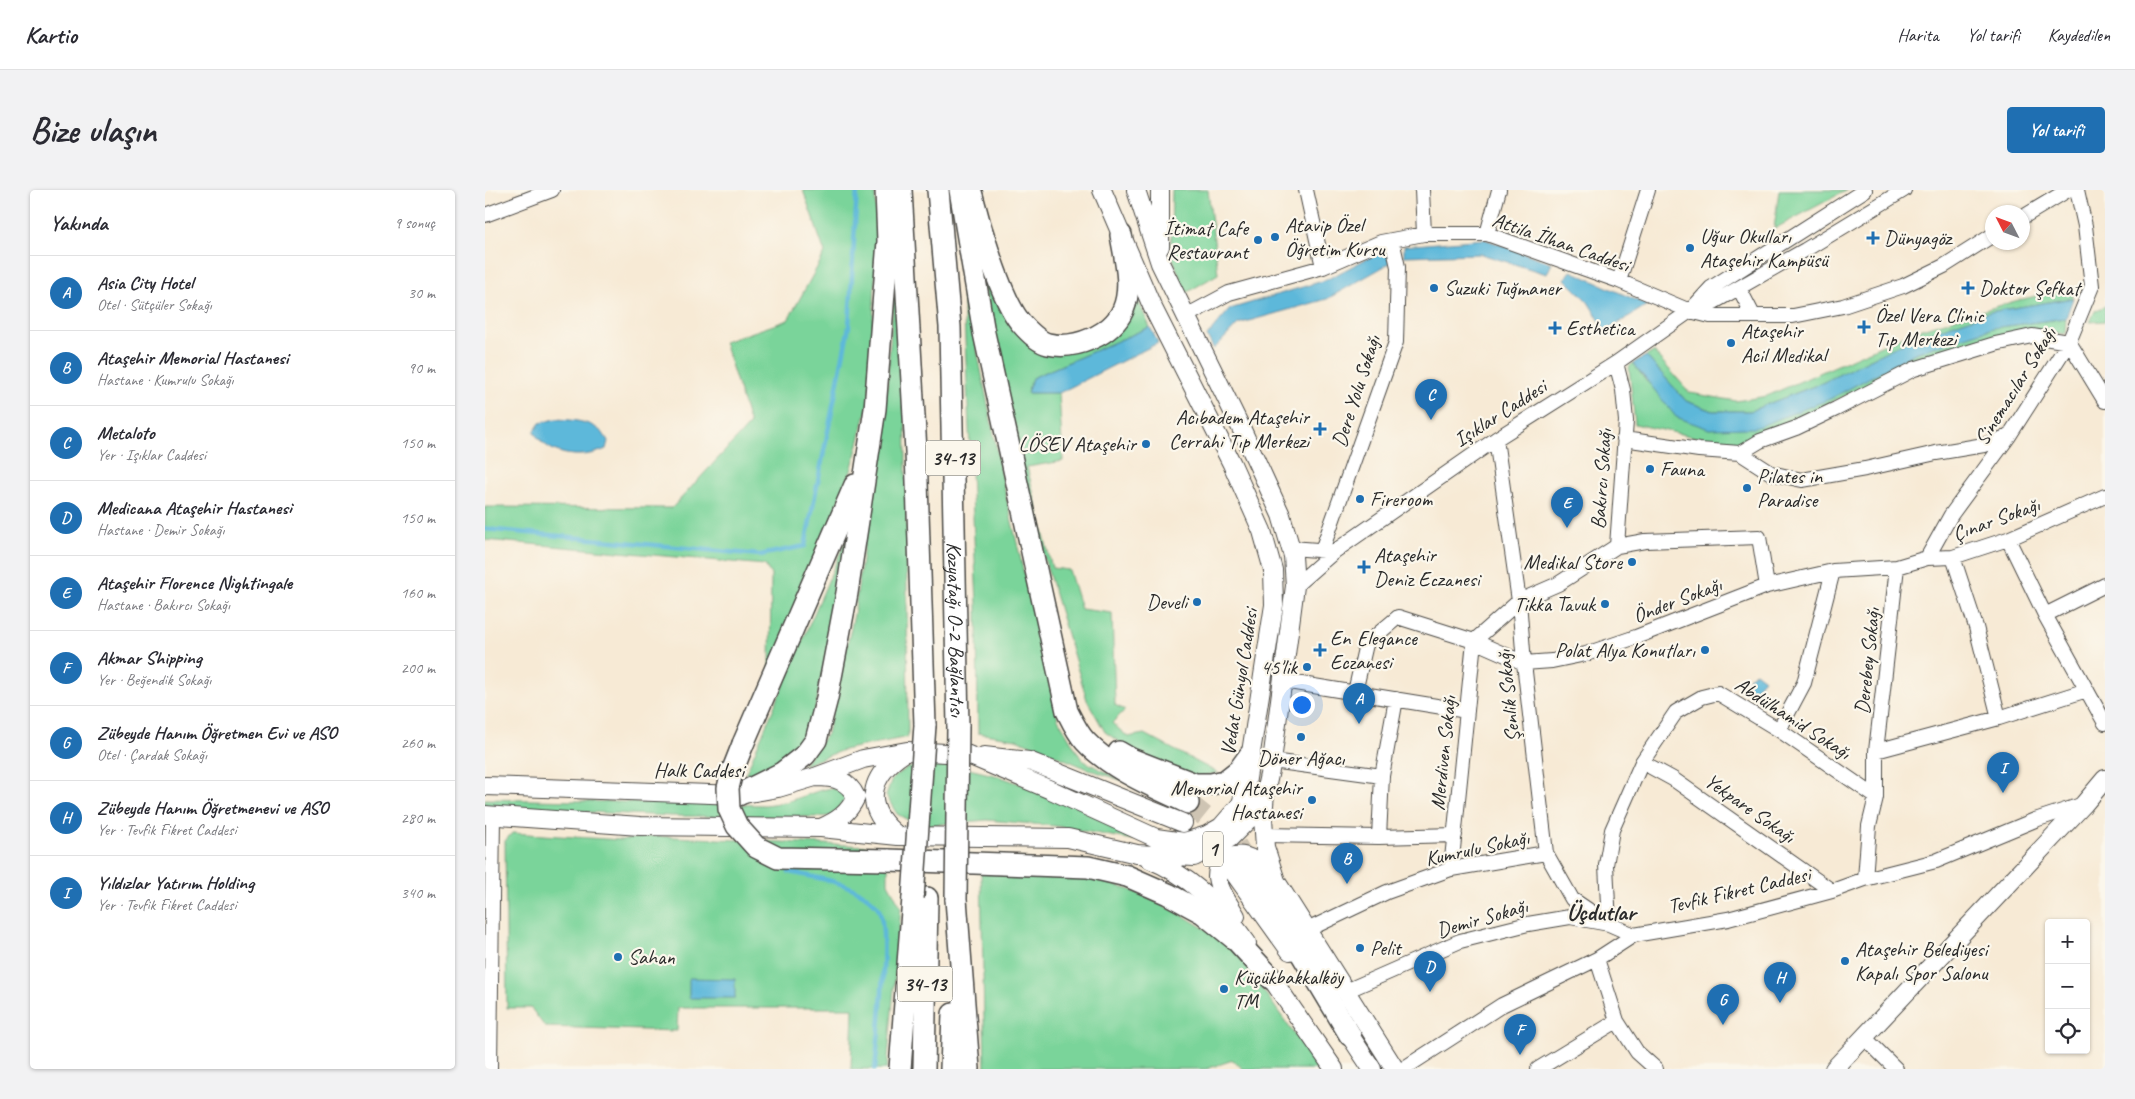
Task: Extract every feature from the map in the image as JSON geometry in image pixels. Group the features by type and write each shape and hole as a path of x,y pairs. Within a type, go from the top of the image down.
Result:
{"highway":[{"path":"738,795 782,773 805,755 815,740 827,698 847,593 875,409 888,241 886,190"},
{"name":"Kozyatağı O-2 Bağlantısı","path":"901,190 916,451 925,726 920,898"},
{"name":"Kozyatağı O-2 Bağlantısı","path":"938,190 950,327 958,726 956,899 951,1069"},
{"path":"960,190 984,333 1067,711 1074,726 1084,740 1099,754 1143,780 1185,813"},
{"path":"970,190 1006,296 1020,322 1047,344 1070,346 1090,340 1114,324 1123,309 1129,281 1121,235"},
{"path":"875,409 853,493 732,772 729,788 729,809 737,826 756,847 778,858 1088,867 1127,876 1168,894 1203,913 1236,940 1272,980"},
{"path":"1031,542 1070,676 1087,722 1095,732 1110,746 1131,758 1195,784 1211,784 1225,781 1239,770 1250,755"},
{"path":"1240,868 1350,1035"},
{"path":"900,1069 920,898"},
{"name":"34-13","path":"920,898 923,1069"},
{"path":"956,899 969,1069"}],"main road":[{"name":"Vedat Günyol Caddesi","path":"907,751 966,754 1156,838 1184,842 1207,835 1221,827 1241,804 1245,791 1274,605 1273,570 1262,531 1232,464 1152,306 1102,190"},
{"name":"Vedat Günyol Caddesi","path":"1136,190 1160,262 1250,447 1281,515 1291,548 1295,586 1272,761 1265,793 1265,847 1276,881 1395,1069"},
{"path":"1160,262 1161,190"},
{"path":"898,836 879,818 874,806 873,792 876,780 892,761 907,751"},
{"name":"Halk Caddesi","path":"485,786 738,795 778,788 815,777 863,759 907,751"},
{"path":"966,754 1029,761 1185,813"},
{"path":"815,777 839,780 851,787 856,797 850,810 836,822 821,828"},
{"path":"1834,1069 2085,804 2105,780"},
{"name":"1","path":"1137,854 1194,857 1211,849 1230,838 1243,826 1253,815 1265,793"},
{"name":"Tevfik Fikret Caddesi","path":"2085,804 2105,799"},
{"path":"489,815 640,826 821,828 898,836 1068,838 1137,854 1167,866 1209,896 1236,926 1334,1069"},
{"path":"1272,980 1220,888 1217,875 1219,866 1228,857 1246,855 1264,868 1276,881"},
{"path":"1350,1035 1372,1069"}],"street":[{"path":"485,215 552,190"},
{"path":"1306,190 1323,267"},
{"path":"1422,190 1424,234"},
{"path":"1487,234 1499,190"},
{"path":"1619,281 1648,190"},
{"name":"Işıklar Caddesi","path":"1295,586 1328,551 1496,439 1616,363 1690,311 1711,288 1865,190"},
{"name":"Işıklar Caddesi","path":"1690,311 1714,302 1739,288 1904,190"},
{"path":"2030,213 2068,190"},
{"name":"Sinemacılar Sokağı","path":"1927,558 1951,516 2009,436 2069,342 2092,286 2085,226 2077,190"},
{"name":"Attila İlhan Caddesi","path":"1186,316 1229,293 1323,267 1381,242 1424,234 1487,234 1619,281 1690,311 1710,316 1793,316 1843,306 1895,289 1944,266 1985,240"},
{"name":"Dere Yolu Sokağı","path":"1328,551 1396,342 1398,267 1392,240"},
{"path":"1739,288 1753,315"},
{"path":"1740,453 1760,441 1797,428 1914,369 1995,344 2031,336 2069,342 2105,401"},
{"name":"Bakırcı Sokağı","path":"1519,601 1558,584 1617,546 1626,421 1623,390 1616,363"},
{"path":"1624,439 1699,450 1740,453 1771,473 1802,480 1984,445 2009,436"},
{"name":"Şenlik Sokağı","path":"1496,439 1519,601 1524,663 1546,853 1572,899 1609,924"},
{"name":"Çınar Sokağı","path":"1897,567 1927,558 1953,557 2008,539 2105,496"},
{"path":"1617,546 1645,541 1759,537 1767,586"},
{"path":"2008,539 2045,615 2105,724"},
{"path":"1291,548 1328,551"},
{"path":"1953,557 1977,627 1999,718"},
{"name":"Önder Sokağı","path":"1355,692 1366,644 1398,617 1474,641 1524,663 1552,661 1586,654 1696,615 1767,586 1833,571 1897,567"},
{"name":"Derebey Sokağı","path":"1865,879 1869,826 1876,797 1876,751 1897,567"},
{"path":"1779,730 1803,683 1833,571"},
{"path":"2045,615 2105,585"},
{"path":"1474,641 1519,601"},
{"name":"Merdiven Sokağı","path":"1451,869 1474,641"},
{"path":"1283,681 1467,712"},
{"path":"1876,751 1999,718 2087,690"},
{"name":"Abdülhamid Sokağı","path":"1609,924 1606,864 1612,830 1642,762 1676,712 1702,697 1718,693 1779,730 1876,797"},
{"path":"1379,837 1382,776 1395,699"},
{"path":"1272,761 1382,776"},
{"name":"Yekpare Sokağı","path":"1642,762 1673,779 1833,891"},
{"name":"Tevfik Fikret Caddesi","path":"1403,1069 1502,1004 1597,959 1635,935 1728,919 1833,891 1865,879 1935,861 2035,820 2085,804"},
{"path":"489,815 489,1069"},
{"path":"1264,835 1379,837 1455,834"},
{"name":"Kumrulu Sokağı","path":"1307,930 1387,892 1451,869 1546,853"},
{"name":"Demir Sokağı","path":"1345,991 1460,941 1528,924 1569,917 1609,924 1635,935"},
{"path":"1597,959 1617,1021 1637,1052 1656,1069"},
{"path":"1538,1069 1617,1021"},
{"path":"1863,1037 1896,1069"}],"green space":[{"path":"803,190 875,190 877,242 869,402 851,471 770,673 771,575 765,565 485,540 485,507 672,508 750,424 724,342 788,320 825,253"},
{"path":"1172,190 1208,190 1218,274 1186,293 1171,254"},
{"path":"1779,190 1847,190 1774,229"},
{"path":"976,245 1000,302 1069,351 1135,294 1150,327 1032,378 1027,393 1059,393 1063,461 1027,467 1052,568 1069,570 1081,609 1112,613 1115,705 1125,710 1112,723 1128,737 1144,734 1218,773 1195,777 1135,753 1105,732 1087,700 1041,548 1017,457"},
{"path":"962,274 1006,496 1058,719 1082,760 1123,781 1088,769 1016,739 978,733 977,604"},
{"path":"894,287 897,287 905,342 908,737 843,750 802,766 827,734 854,615 887,387"},
{"path":"2071,288 2073,298 1990,312 1911,339 1822,383 1750,411 1713,411 1686,401 1646,356 1654,352 1690,393 1736,401 1767,396 1915,331 2015,301"},
{"path":"2105,306 2105,321 2090,322 2095,311"},
{"path":"2066,318 2065,334 2024,330 1939,353 1777,427 1732,445 1635,424 1629,367 1633,363 1646,381 1709,429 1830,399 1915,353 1993,328"},
{"path":"846,539 850,539 815,709 805,738 800,748 784,761 745,775"},
{"path":"937,764 998,776 1074,803 1134,840 1055,826 987,820 919,826 897,814 886,796 892,779 907,768"},
{"path":"832,788 843,793 846,799 831,816 818,817 670,816 485,807 485,799 765,805 786,802"},
{"path":"512,833 621,840 653,836 888,847 888,883 901,907 887,1069 851,1069 853,1008 678,1008 677,1031 545,1027 531,1008 507,1008 505,841"},
{"path":"981,873 1055,875 1096,880 1131,890 1177,912 1207,930 1239,956 1319,1069 1243,1069 1233,1060 1206,1069 985,1069"}],"water":[{"path":"1484,239 1552,263 1547,274 1481,254 1404,256 1404,246"},
{"path":"1385,249 1390,263 1327,299 1238,324 1214,349 1207,336 1230,309 1326,280"},
{"path":"1571,271 1647,305 1606,331 1588,302 1565,279"},
{"path":"2073,298 2066,318 1993,328 1915,353 1830,399 1755,428 1709,429 1676,417 1633,363 1646,356 1686,401 1713,411 1750,411 1822,383 1911,339 1990,312"},
{"path":"1150,327 1158,343 1059,393 1027,393 1032,378"},
{"path":"555,419 578,421 598,429 608,441 606,449 576,455 566,454 548,447 534,432 540,423"},
{"path":"1755,672 1764,679 1750,694 1741,687"},
{"path":"689,978 735,979 735,998 689,998"}],"waterway":[{"path":"485,529 760,555 805,546 849,326 857,190"},
{"path":"789,872 848,886 859,891 877,906 881,917 883,958 881,1010 875,1069"}],"tunnel":[{"path":"1188,803 1236,845 1249,866"}],"place":[{"name":"Atavip Özel Öğretim Kursu","path":"1275,237"},
{"name":"Dünyagöz","path":"1873,238"},
{"name":"İtimat Cafe Restaurant","path":"1258,240"},
{"name":"Uğur Okulları Ataşehir Kampüsü","path":"1690,248"},
{"name":"Suzuki Tuğmaner","path":"1434,288"},
{"name":"Doktor Şefkat","path":"1968,288"},
{"name":"Özel Vera Clinic Tıp Merkezi","path":"1864,327"},
{"name":"Esthetica","path":"1555,328"},
{"name":"Ataşehir Acil Medikal","path":"1731,343"},
{"name":"Metaloto","path":"1431,420"},
{"name":"Acıbadem Ataşehir Cerrahi Tıp Merkezi","path":"1320,429"},
{"name":"LÖSEV Ataşehir","path":"1146,444"},
{"name":"Fauna","path":"1650,469"},
{"name":"Pilates in Paradise","path":"1747,488"},
{"name":"Fireroom","path":"1360,499"},
{"name":"Ataşehir Florence Nightingale","path":"1567,528"},
{"name":"Medikal Store","path":"1632,562"},
{"name":"Ataşehir Deniz Eczanesi","path":"1364,567"},
{"name":"Develi","path":"1197,602"},
{"name":"Tikka Tavuk","path":"1605,604"},
{"name":"En Elegance Eczanesi","path":"1320,650"},
{"name":"Polat Alya Konutları","path":"1705,650"},
{"name":"45'lik","path":"1307,667"},
{"name":"Asia City Hotel","path":"1359,724"},
{"name":"Döner Ağacı","path":"1301,737"},
{"name":"Yıldızlar Yatırım Holding","path":"2003,793"},
{"name":"Memorial Ataşehir Hastanesi","path":"1312,800"},
{"name":"Ataşehir Memorial Hastanesi","path":"1347,884"},
{"name":"Pelit","path":"1360,948"},
{"name":"Sahan","path":"618,957"},
{"name":"Ataşehir Belediyesi Kapalı Spor Salonu","path":"1845,961"},
{"name":"Küçükbakkalköy TM","path":"1224,989"},
{"name":"Medicana Ataşehir Hastanesi","path":"1430,992"},
{"name":"Zübeyde Hanım Öğretmenevi ve ASO","path":"1780,1003"},
{"name":"Zübeyde Hanım Öğretmen Evi ve ASO","path":"1723,1025"},
{"name":"Akmar Shipping","path":"1520,1055"}],"district":[{"name":"Üçdutlar","path":"1601,912"}]}
